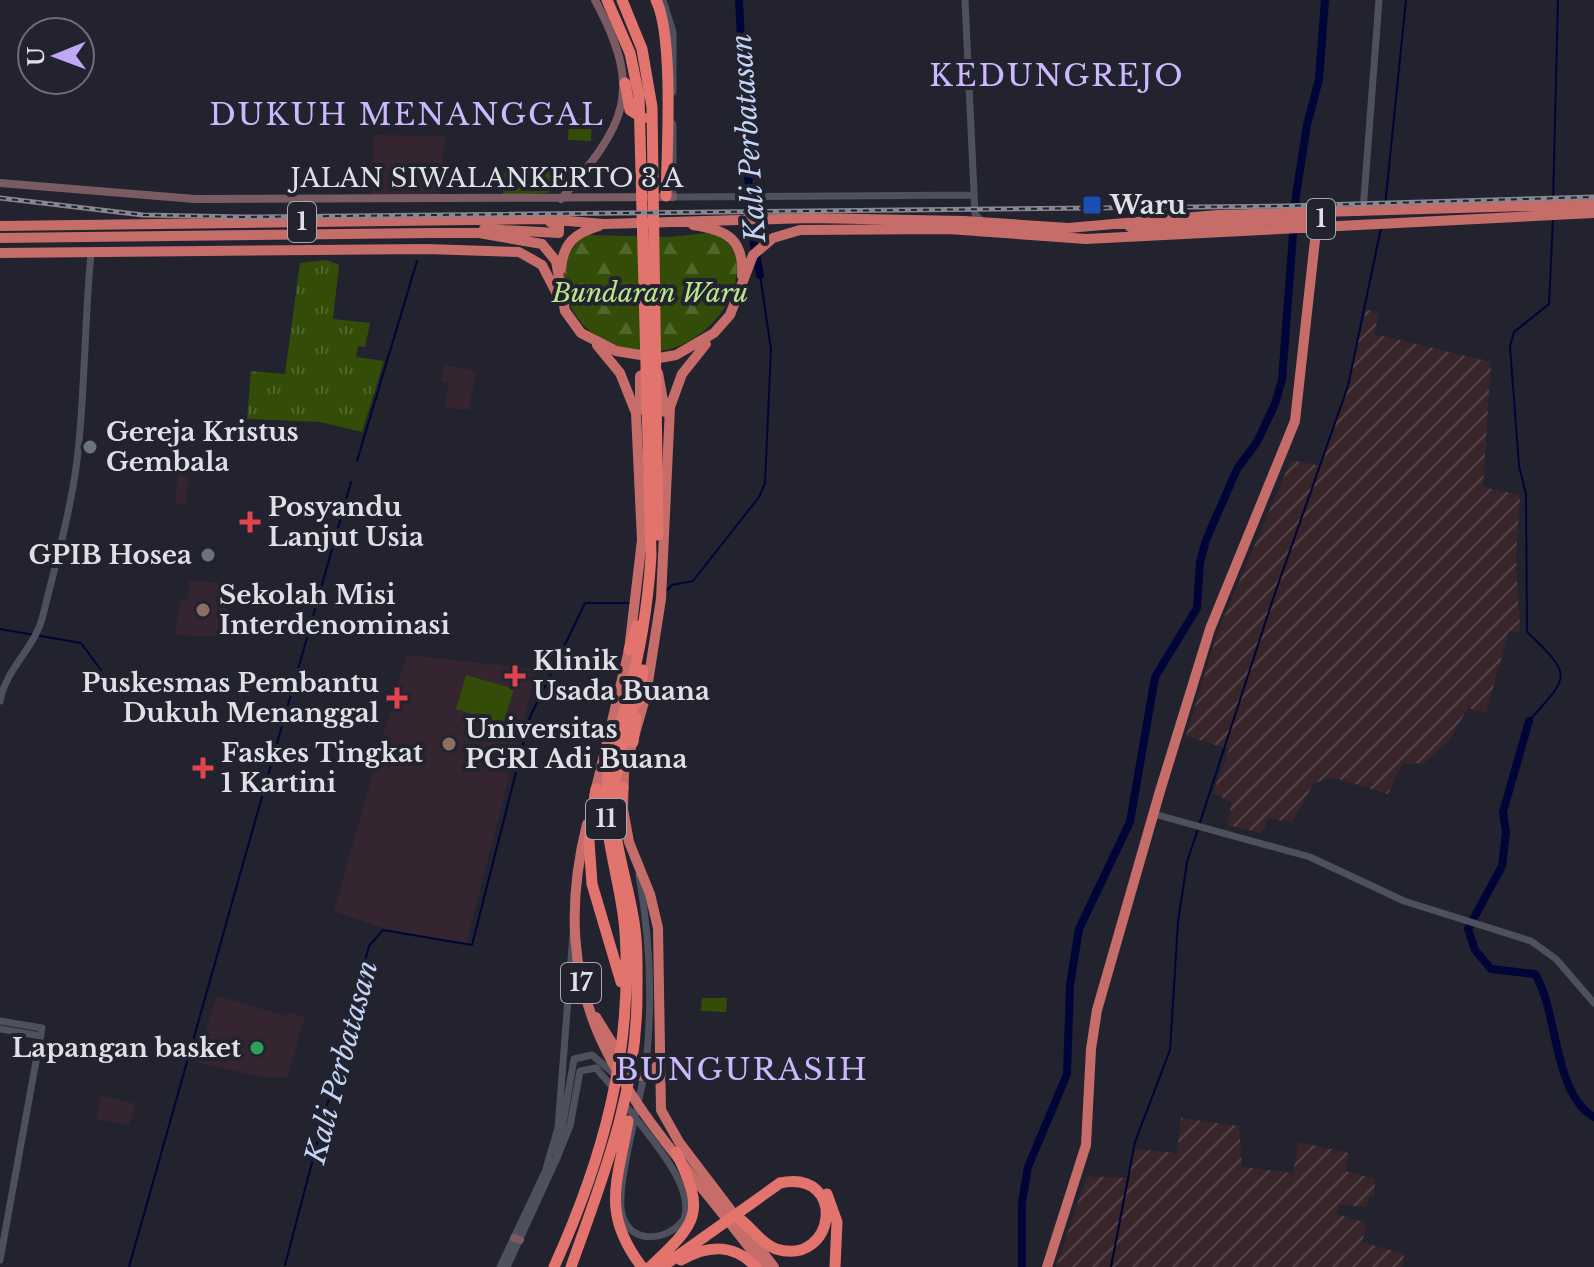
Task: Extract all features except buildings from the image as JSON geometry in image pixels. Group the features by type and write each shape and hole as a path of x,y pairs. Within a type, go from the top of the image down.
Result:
{"highway":[{"path":"656,0 665,25 669,196"},
{"name":"11","path":"554,1267 593,1174 613,1105 637,993 634,918 617,841 614,805 619,761 643,670 648,599 652,107 642,49 622,1"},
{"name":"11","path":"608,2 630,53 639,96 651,400 648,599 606,793 608,835 624,919 629,1027"},
{"path":"625,83 630,110 639,118 656,114 666,95"},
{"name":"1","path":"1581,209 1594,204"},
{"path":"1066,232 1203,216 1555,209"},
{"path":"1066,232 1086,239 1382,224 1555,209"},
{"name":"1","path":"0,253 427,249 519,252 535,258 561,299 569,318 591,343 632,355 659,358 676,355 714,333 730,315 753,255 769,240 793,231 948,229 1066,232 1228,221 1555,209 1581,209 1594,213"},
{"path":"1304,212 1304,226 1311,234 1316,249"},
{"name":"1","path":"0,226 520,220 604,224 742,218 964,221 979,218 1066,232"},
{"path":"466,233 495,228 553,235 561,229 557,223 520,220"},
{"path":"675,223 715,228 735,238 742,257 739,293"},
{"name":"1","path":"559,287 561,261 568,242 577,233 604,224"},
{"path":"1047,1267 1086,1145 1090,1053 1097,1010 1210,629 1291,435 1298,403 1316,249 1323,234 1336,225"},
{"path":"427,249 437,241 479,233"},
{"name":"1","path":"0,238 479,233 536,241 548,248 556,261 561,299"},
{"path":"178,253 184,249 233,248 262,234"},
{"path":"480,250 511,237"},
{"path":"637,993 638,921 622,833 623,787 646,695 648,599 672,397 682,374 714,333"},
{"path":"591,343 612,361 627,386 638,428"},
{"path":"629,650 648,599 642,540 638,428 640,376 645,371 656,371 662,379 666,436"},
{"name":"17","path":"629,650 577,875 573,927 582,990 602,1048 622,1082 764,1267"},
{"path":"633,742 643,670"},
{"path":"623,787 626,831 658,928 660,1105 665,1121 774,1267"},
{"path":"596,789 589,841 592,884 618,968 636,1047 626,1135 614,1190 614,1212 622,1237 640,1264"},
{"path":"582,990 628,1071 644,1077 659,1064"},
{"path":"565,1267 626,1135"},
{"path":"651,1267 681,1236 694,1214 694,1193 676,1152"},
{"path":"662,1267 782,1176 800,1175 816,1182 826,1191 836,1214 835,1267"},
{"path":"737,1217 764,1242 784,1251 807,1249 823,1232 827,1220 824,1201 805,1183 780,1183 748,1199"},
{"path":"571,1267 588,1219"},
{"path":"651,1267 716,1224"},
{"path":"670,1267 696,1252 719,1248 742,1255 756,1267"}],"main road":[{"path":"561,199 613,133 621,114 625,83 614,43 595,0"},
{"name":"JALAN SIWALANKERTO 3 A","path":"0,183 183,199 669,196"}],"street":[{"path":"663,0 673,40 669,196"},
{"path":"965,0 974,195 979,218"},
{"path":"1363,211 1379,0"},
{"name":"JALAN SIWALANKERTO 3 A","path":"669,196 758,199 974,195"},
{"path":"0,701 6,679 36,634 69,502 80,432 83,333 91,253"},
{"path":"1154,814 1310,857 1404,901 1541,946 1567,970 1594,1003"},
{"path":"500,1267 557,1158 570,1126 577,1075 582,1068 596,1068 685,1189 688,1203 684,1219 666,1236 638,1234 623,1216 626,1135 646,1064 650,965 637,862"},
{"path":"507,1267 545,1172 561,1117 573,927"},
{"path":"0,1021 42,1032"},
{"path":"0,1029 42,1032"},
{"path":"0,1260 42,1032"},
{"path":"557,1158 574,1059 592,1055 622,1082"}],"shaded area":[{"path":"373,135 445,136 440,194 372,195"},
{"path":"1366,310 1379,312 1374,334 1491,362 1483,487 1520,495 1516,558 1520,632 1509,631 1486,713 1468,708 1448,742 1424,763 1402,764 1388,794 1335,778 1325,779 1313,784 1292,823 1269,818 1262,833 1227,825 1232,802 1213,793 1229,749 1186,736 1217,634 1291,460 1321,466 1344,398"},
{"path":"444,365 476,371 469,410 444,408 449,383 441,381"},
{"path":"178,475 189,476 186,505 175,503"},
{"path":"63,540 80,545 75,564 57,559"},
{"name":"Sekolah Misi Interdenominasi","path":"190,581 227,583 228,637 175,635 180,600 187,601"},
{"name":"Universitas PGRI Adi Buana","path":"406,655 537,669 466,945 389,930 334,911"},
{"path":"217,996 286,1016 288,1012 305,1017 287,1077 262,1077 196,1062"},
{"path":"101,1095 135,1104 129,1125 96,1119"},
{"path":"1181,1118 1239,1126 1242,1167 1293,1173 1299,1142 1349,1153 1346,1171 1375,1179 1374,1195 1369,1196 1367,1207 1339,1205 1336,1214 1364,1222 1366,1227 1362,1242 1404,1254 1402,1267 1056,1267 1087,1176 1128,1178 1134,1149 1177,1153"}],"green space":[{"path":"569,118 592,120 591,141 568,140"},
{"path":"505,169 564,173 548,193 503,195"},
{"name":"Bundaran Waru","path":"708,233 728,244 737,262 734,286 723,310 703,332 677,347 645,352 609,343 584,326 571,307 565,290 565,264 572,249 585,235 670,237"},
{"path":"326,260 339,265 333,319 370,323 365,347 358,346 356,357 384,361 362,432 320,422 247,419 251,371 285,374 300,263"},
{"path":"466,675 514,689 503,724 456,709"},
{"path":"702,998 727,998 726,1012 701,1011"}],"waterway":[{"name":"Kali Perbatasan","path":"739,0 751,228 760,275"},
{"path":"1022,1267 1022,1202 1028,1167 1067,1074 1070,985 1079,929 1130,822 1155,677 1197,608 1200,562 1206,540 1237,469 1257,442 1275,404 1282,380 1296,195 1307,125 1319,79 1325,0"},
{"path":"1385,206 1406,0"},
{"path":"1553,201 1558,0"},
{"path":"1529,721 1552,694 1561,676 1559,667 1527,632 1526,494 1519,466 1510,346 1514,332 1549,304 1553,219"},
{"path":"1111,1267 1135,1142 1170,1050 1178,922 1187,862 1274,596 1348,386 1381,228"},
{"path":"357,461 417,261"},
{"name":"Kali Perbatasan","path":"666,591 672,585 693,581 759,497 765,483 771,349 760,275"},
{"path":"129,1267 351,482"},
{"name":"Kali Perbatasan","path":"285,1265 369,946 383,930 472,945 530,717 585,603 632,603"},
{"path":"0,629 81,643 101,670"},
{"path":"1529,721 1503,812 1506,832 1502,866 1468,929 1475,950 1491,969 1535,974 1548,1008 1563,1071 1581,1106 1594,1117"}],"railway":[{"path":"0,198 143,215 243,217 1286,206 1594,197"}],"place":[{"name":"Waru","path":"1092,205"},
{"name":"Gereja Kristus Gembala","path":"90,447"},
{"name":"Posyandu Lanjut Usia","path":"250,522"},
{"name":"GPIB Hosea","path":"208,555"},
{"name":"Sekolah Misi Interdenominasi","path":"203,610"},
{"name":"Klinik Usada Buana","path":"515,676"},
{"name":"Puskesmas Pembantu Dukuh Menanggal","path":"397,698"},
{"name":"Universitas PGRI Adi Buana","path":"449,744"},
{"name":"Faskes Tingkat 1 Kartini","path":"203,768"},
{"name":"Lapangan basket","path":"257,1048"}],"district":[{"name":"KEDUNGREJO","path":"1057,76"},
{"name":"DUKUH MENANGGAL","path":"407,115"},
{"name":"BUNGURASIH","path":"742,1070"}]}
